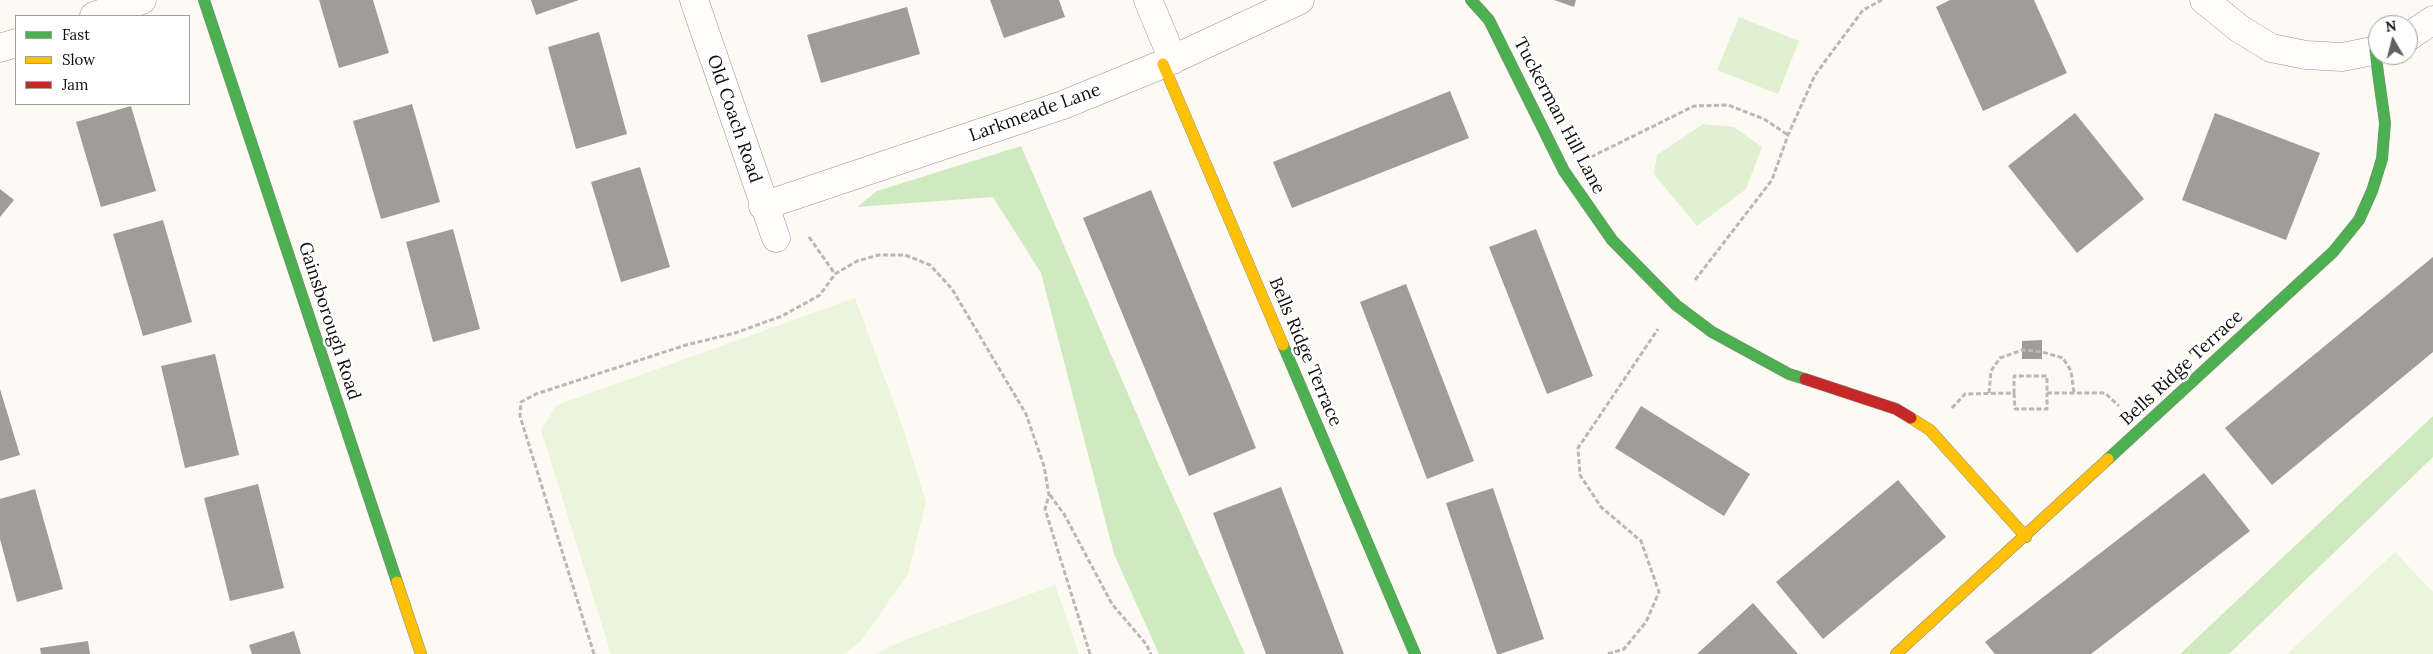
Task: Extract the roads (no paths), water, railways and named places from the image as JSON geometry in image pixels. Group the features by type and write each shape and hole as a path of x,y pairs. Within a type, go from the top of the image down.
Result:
{"street":[{"path":"97,15 142,0"},
{"name":"Gainsborough Road","path":"204,0 421,654"},
{"name":"Old Coach Road","path":"694,0 776,238"},
{"path":"1148,0 1168,62"},
{"name":"Larkmeade Lane","path":"764,206 1064,105 1168,62 1300,0"},
{"name":"Tuckerman Hill Lane","path":"1471,0 1489,20 1564,170 1587,207 1612,240 1676,305 1712,332 1789,374 1896,409 1930,430 2026,537"},
{"path":"2204,0 2240,30 2272,48 2306,55 2342,57 2368,52"},
{"path":"2418,30 2433,20"},
{"path":"0,48 15,43"},
{"name":"Bells Ridge Terrace","path":"1168,62 1415,654"},
{"name":"Bells Ridge Terrace","path":"1896,654 2026,537 2333,252 2359,220 2372,191 2382,159 2385,123 2378,65"}]}
